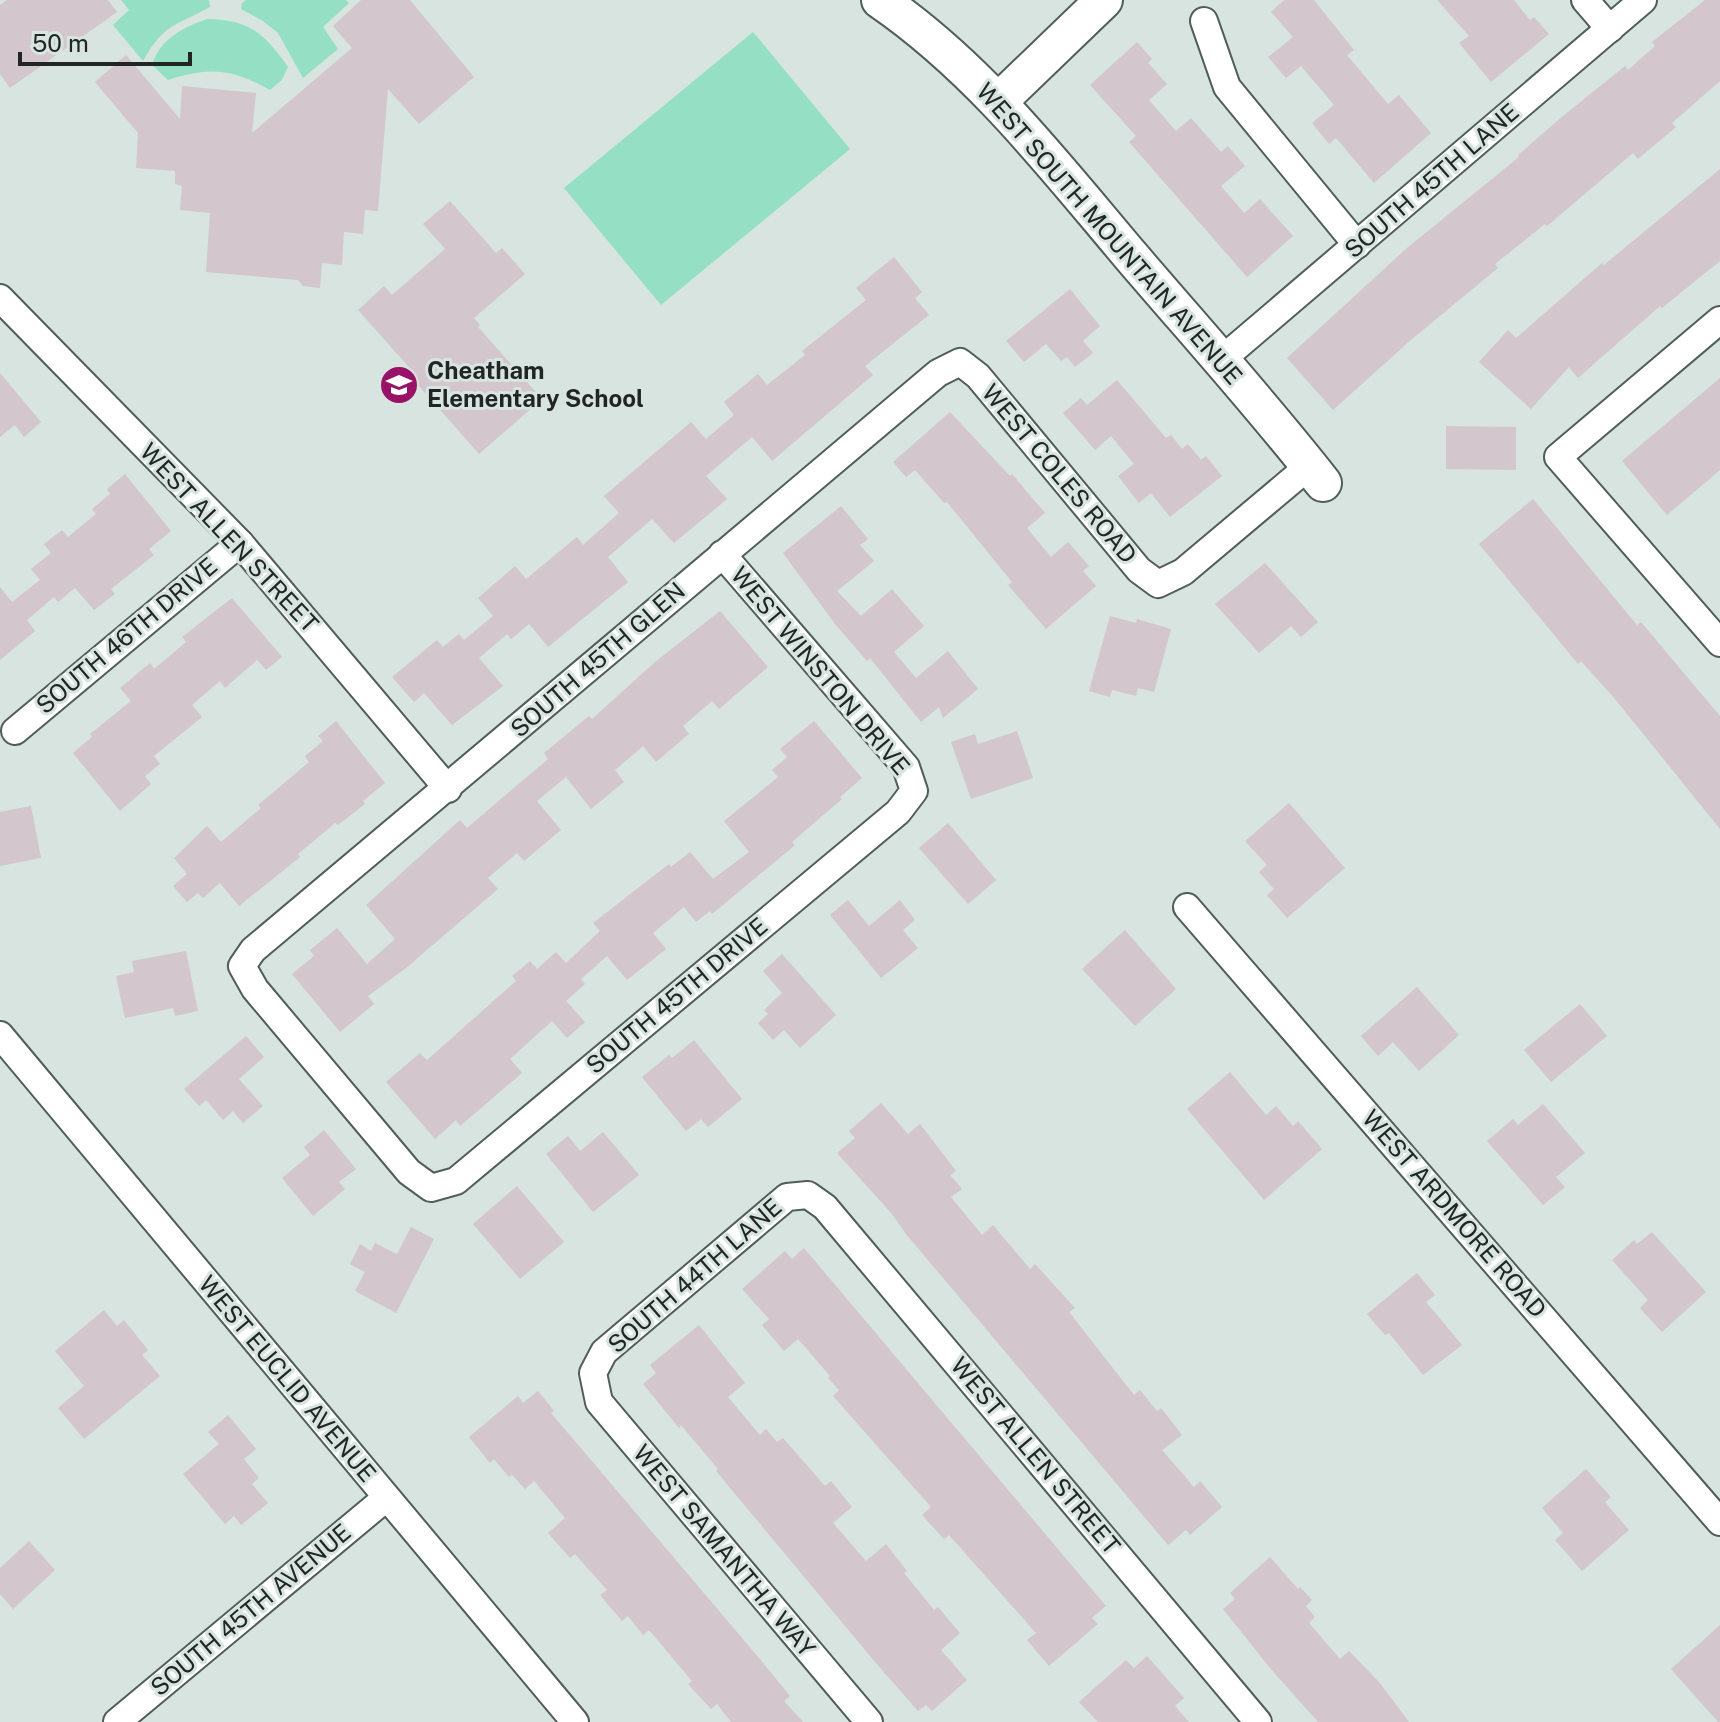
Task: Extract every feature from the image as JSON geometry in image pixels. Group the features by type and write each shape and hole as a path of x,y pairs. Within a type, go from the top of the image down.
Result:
{"street":[{"name":"WEST SOUTH MOUNTAIN AVENUE","path":"880,0 956,61 998,102 1316,475"},
{"path":"998,102 1104,0"},
{"path":"1585,0 1610,29"},
{"name":"SOUTH 45TH LANE","path":"1220,361 1643,0"},
{"path":"1204,21 1227,87 1357,245"},
{"name":"WEST ALLEN STREET","path":"0,300 240,543 448,789"},
{"path":"1720,320 1558,457 1720,643"},
{"name":"WEST COLES ROAD","path":"960,362 978,376 1139,570 1158,584 1183,572 1316,475"},
{"name":"SOUTH 45TH GLEN","path":"431,1188 409,1172 255,989 242,966 253,950 448,789 722,554 938,373 960,362"},
{"name":"SOUTH 46TH DRIVE","path":"15,731 240,543"},
{"name":"WEST WINSTON DRIVE","path":"722,554 906,767 914,791"},
{"name":"SOUTH 45TH DRIVE","path":"431,1188 456,1181 898,812 914,791"},
{"name":"WEST ARDMORE ROAD","path":"1187,907 1720,1522"},
{"name":"WEST EUCLID AVENUE","path":"0,1035 575,1722"},
{"name":"WEST ALLEN STREET","path":"808,1195 825,1207 1258,1722"},
{"name":"SOUTH 44TH LANE","path":"593,1373 604,1352 787,1197 808,1195"},
{"name":"WEST SAMANTHA WAY","path":"593,1373 599,1402 869,1722"},
{"name":"SOUTH 45TH AVENUE","path":"117,1722 386,1498"}],"green space":[{"path":"121,0 209,0 210,7 165,32 143,61 113,25 129,10"},
{"path":"246,0 346,0 349,3 323,27 338,49 303,78 278,33 241,9"},
{"path":"207,19 234,22 263,37 288,67 282,80 270,90 243,77 220,72 196,73 168,80 152,65 160,48 189,26"},
{"path":"753,32 850,149 661,305 564,188"}],"building":[{"path":"7,0 108,0 117,12 10,88 0,74 0,5"},
{"path":"361,0 410,0 474,77 419,124 388,89 378,211 365,210 363,234 344,232 342,265 322,263 320,288 303,286 298,280 206,272 210,213 180,210 182,186 175,184 175,171 136,168 138,133 95,82 126,55 180,119 182,86 256,93 252,133 352,48 333,26"},
{"path":"1284,0 1314,0 1354,50 1347,55 1388,104 1399,95 1431,133 1374,183 1336,138 1329,144 1312,123 1334,105 1301,66 1286,78 1268,57 1293,37 1271,12"},
{"path":"1437,0 1514,0 1530,20 1534,17 1549,34 1491,82 1459,43 1469,36"},
{"path":"1705,0 1720,0 1720,81 1672,123 1676,127 1638,159 1633,153 1547,226 1545,224 1495,264 1498,268 1333,410 1287,358 1407,248 1625,66 1628,70 1655,46 1652,42"},
{"path":"1137,42 1152,59 1148,63 1167,84 1149,100 1176,131 1191,118 1221,152 1228,146 1245,166 1221,186 1244,213 1260,199 1293,236 1247,277 1129,142 1136,136 1090,85"},
{"path":"1720,169 1720,261 1662,308 1660,306 1578,378 1569,367 1531,409 1479,362 1508,330 1516,338 1602,263 1604,265"},
{"path":"450,201 496,253 502,248 525,274 474,318 480,325 478,327 542,399 479,454 412,378 416,375 358,310 384,286 392,295 445,249 423,224"},
{"path":"894,257 922,292 915,298 929,315 865,366 873,375 772,461 752,437 706,476 727,499 674,543 652,519 608,557 628,582 548,647 529,624 511,639 507,634 479,658 503,686 452,725 424,693 414,702 392,677 437,640 443,647 459,634 464,640 493,616 478,598 515,566 526,579 577,537 583,545 619,513 604,496 691,422 706,439 734,415 724,402 758,374 767,385 805,355 802,351 866,300 856,288"},
{"path":"1070,289 1100,326 1083,341 1093,353 1075,367 1067,357 1061,361 1046,344 1024,362 1006,341"},
{"path":"0,373 41,422 24,437 15,425 0,437"},
{"path":"1720,378 1720,470 1667,515 1622,461"},
{"path":"1117,380 1166,438 1171,435 1182,449 1188,444 1201,460 1206,456 1222,476 1170,517 1151,493 1139,503 1118,476 1134,464 1111,436 1095,450 1063,413 1081,398 1087,405"},
{"path":"950,412 1010,476 1012,474 1045,513 1027,528 1051,557 1068,542 1089,566 1083,571 1096,586 1046,629 1008,585 1012,582 947,502 944,503 915,470 906,477 893,462"},
{"path":"1446,426 1516,427 1516,470 1446,469"},
{"path":"125,474 171,531 149,549 154,555 111,589 115,594 94,610 75,588 58,602 54,597 27,620 35,631 0,660 0,587 12,602 40,580 31,569 51,553 44,544 62,530 68,537 96,514 92,509 110,494 107,489"},
{"path":"1533,499 1637,625 1641,622 1720,716 1720,829 1615,699 1581,661 1578,664 1479,544"},
{"path":"841,506 868,539 860,545 874,561 837,591 861,616 892,589 924,626 894,652 916,678 948,651 978,689 943,718 939,707 921,722 870,658 867,661 835,624 783,553"},
{"path":"1265,563 1318,622 1301,637 1291,626 1259,653 1215,604"},
{"path":"232,598 282,657 266,670 257,660 225,688 220,681 192,705 202,717 154,756 160,764 145,776 151,784 120,811 73,753 92,737 90,734 131,701 120,688 150,663 154,669 186,642 182,637"},
{"path":"720,611 768,667 719,709 712,701 683,726 689,734 656,762 643,746 615,770 624,782 591,809 566,777 537,801 561,830 524,861 517,853 488,878 498,889 406,968 368,996 374,1004 340,1032 292,974 314,956 310,950 337,928 367,964 395,939 366,905 460,820 467,828 548,759 544,753 589,716 592,719 655,662"},
{"path":"1110,616 1136,623 1137,619 1171,629 1154,692 1138,688 1136,696 1112,690 1110,697 1089,691"},
{"path":"336,721 385,783 363,801 365,804 338,825 335,823 298,854 300,857 239,906 220,883 203,898 198,893 187,902 173,886 187,874 174,858 207,826 221,842 261,808 258,805 309,762 305,756 323,741 318,736"},
{"path":"814,721 862,778 792,842 795,845 712,914 710,911 696,922 684,907 653,933 666,949 627,980 607,956 581,979 585,984 566,1001 585,1022 567,1038 552,1021 510,1059 522,1073 460,1126 456,1120 435,1139 386,1082 420,1053 427,1060 516,981 512,976 530,961 537,969 556,952 566,963 600,931 593,923 669,864 671,867 690,852 713,879 749,852 724,821 778,777 772,770 787,757 780,749"},
{"path":"1017,731 1033,778 971,799 951,742 975,734 978,744"},
{"path":"1289,803 1345,868 1287,918 1267,895 1274,889 1259,872 1267,865 1245,841"},
{"path":"31,806 41,858 0,866 0,812"},
{"path":"948,823 996,880 968,904 919,848"},
{"path":"848,900 869,926 900,900 915,920 903,930 918,948 881,978 830,915"},
{"path":"1125,930 1176,989 1135,1026 1082,969"},
{"path":"186,951 198,1011 175,1016 173,1008 125,1018 116,976 134,972 132,961"},
{"path":"782,954 836,1015 800,1048 784,1030 773,1040 758,1023 768,1014 764,1010 782,993 763,971"},
{"path":"1417,987 1459,1035 1419,1071 1393,1042 1378,1056 1361,1036"},
{"path":"1580,1004 1607,1036 1551,1082 1524,1050"},
{"path":"246,1036 264,1057 239,1079 263,1106 243,1123 233,1111 223,1120 206,1100 199,1106 184,1089"},
{"path":"694,1040 742,1099 708,1127 701,1119 686,1131 642,1077"},
{"path":"1230,1072 1266,1115 1276,1106 1293,1126 1298,1121 1322,1149 1264,1200 1187,1109"},
{"path":"881,1103 908,1134 920,1124 956,1171 950,1175 962,1189 951,1197 982,1235 993,1225 1030,1269 1035,1264 1075,1308 1069,1312 1134,1395 1140,1390 1157,1411 1161,1408 1182,1435 1162,1450 1194,1487 1200,1481 1222,1507 1190,1535 1186,1530 1168,1545 892,1214 837,1153 855,1138 849,1131"},
{"path":"1543,1104 1585,1153 1556,1177 1565,1187 1543,1205 1487,1141 1513,1119 1518,1125"},
{"path":"324,1130 356,1169 339,1182 345,1189 313,1216 282,1178 310,1155 304,1147"},
{"path":"603,1132 639,1175 593,1212 546,1154 568,1136 580,1151"},
{"path":"517,1186 564,1242 520,1279 473,1224"},
{"path":"411,1227 434,1239 396,1313 355,1291 365,1272 350,1264 360,1244 371,1251 375,1243 397,1254"},
{"path":"1652,1232 1706,1292 1662,1332 1640,1308 1648,1300 1612,1260 1634,1240 1637,1244"},
{"path":"804,1248 1106,1606 1092,1618 1098,1624 1049,1666 1027,1640 1036,1633 949,1535 944,1539 922,1515 931,1507 833,1396 839,1390 828,1378 830,1376 798,1339 784,1351 762,1325 769,1319 742,1289 785,1251 792,1259"},
{"path":"1417,1273 1435,1295 1426,1302 1462,1345 1423,1375 1389,1333 1385,1335 1367,1314"},
{"path":"104,1310 117,1326 124,1320 148,1350 142,1355 160,1376 84,1439 58,1408 84,1386 55,1351"},
{"path":"699,1325 745,1383 728,1397 760,1435 766,1429 777,1442 783,1438 825,1486 831,1481 852,1507 833,1523 866,1561 886,1544 907,1571 904,1573 934,1610 938,1607 960,1633 941,1650 967,1680 932,1711 926,1705 918,1711 716,1471 718,1469 681,1425 679,1428 643,1384 656,1373 650,1365"},
{"path":"538,1391 554,1411 551,1413 790,1696 784,1701 803,1722 731,1722 717,1704 711,1709 688,1684 692,1681 649,1630 643,1635 628,1616 622,1621 600,1595 607,1590 575,1554 570,1558 548,1533 565,1518 534,1481 525,1489 512,1475 509,1477 494,1459 490,1463 469,1437 518,1396 523,1403"},
{"path":"228,1415 256,1449 244,1459 259,1478 252,1484 268,1503 241,1525 234,1516 225,1524 183,1474 219,1444 208,1432"},
{"path":"1586,1469 1611,1497 1605,1502 1629,1530 1582,1571 1555,1540 1563,1533 1542,1508"},
{"path":"29,1541 55,1570 13,1609 0,1594 0,1568"},
{"path":"1270,1557 1312,1600 1306,1606 1315,1617 1309,1623 1340,1659 1349,1651 1379,1682 1409,1722 1318,1722 1270,1668 1223,1609 1235,1599 1230,1593"},
{"path":"1720,1625 1720,1722 1718,1722 1671,1669"},
{"path":"1147,1656 1184,1698 1175,1706 1189,1722 1098,1722 1079,1702 1126,1660 1134,1668"}],"place":[{"name":"Cheatham Elementary School","path":"399,385"}]}
